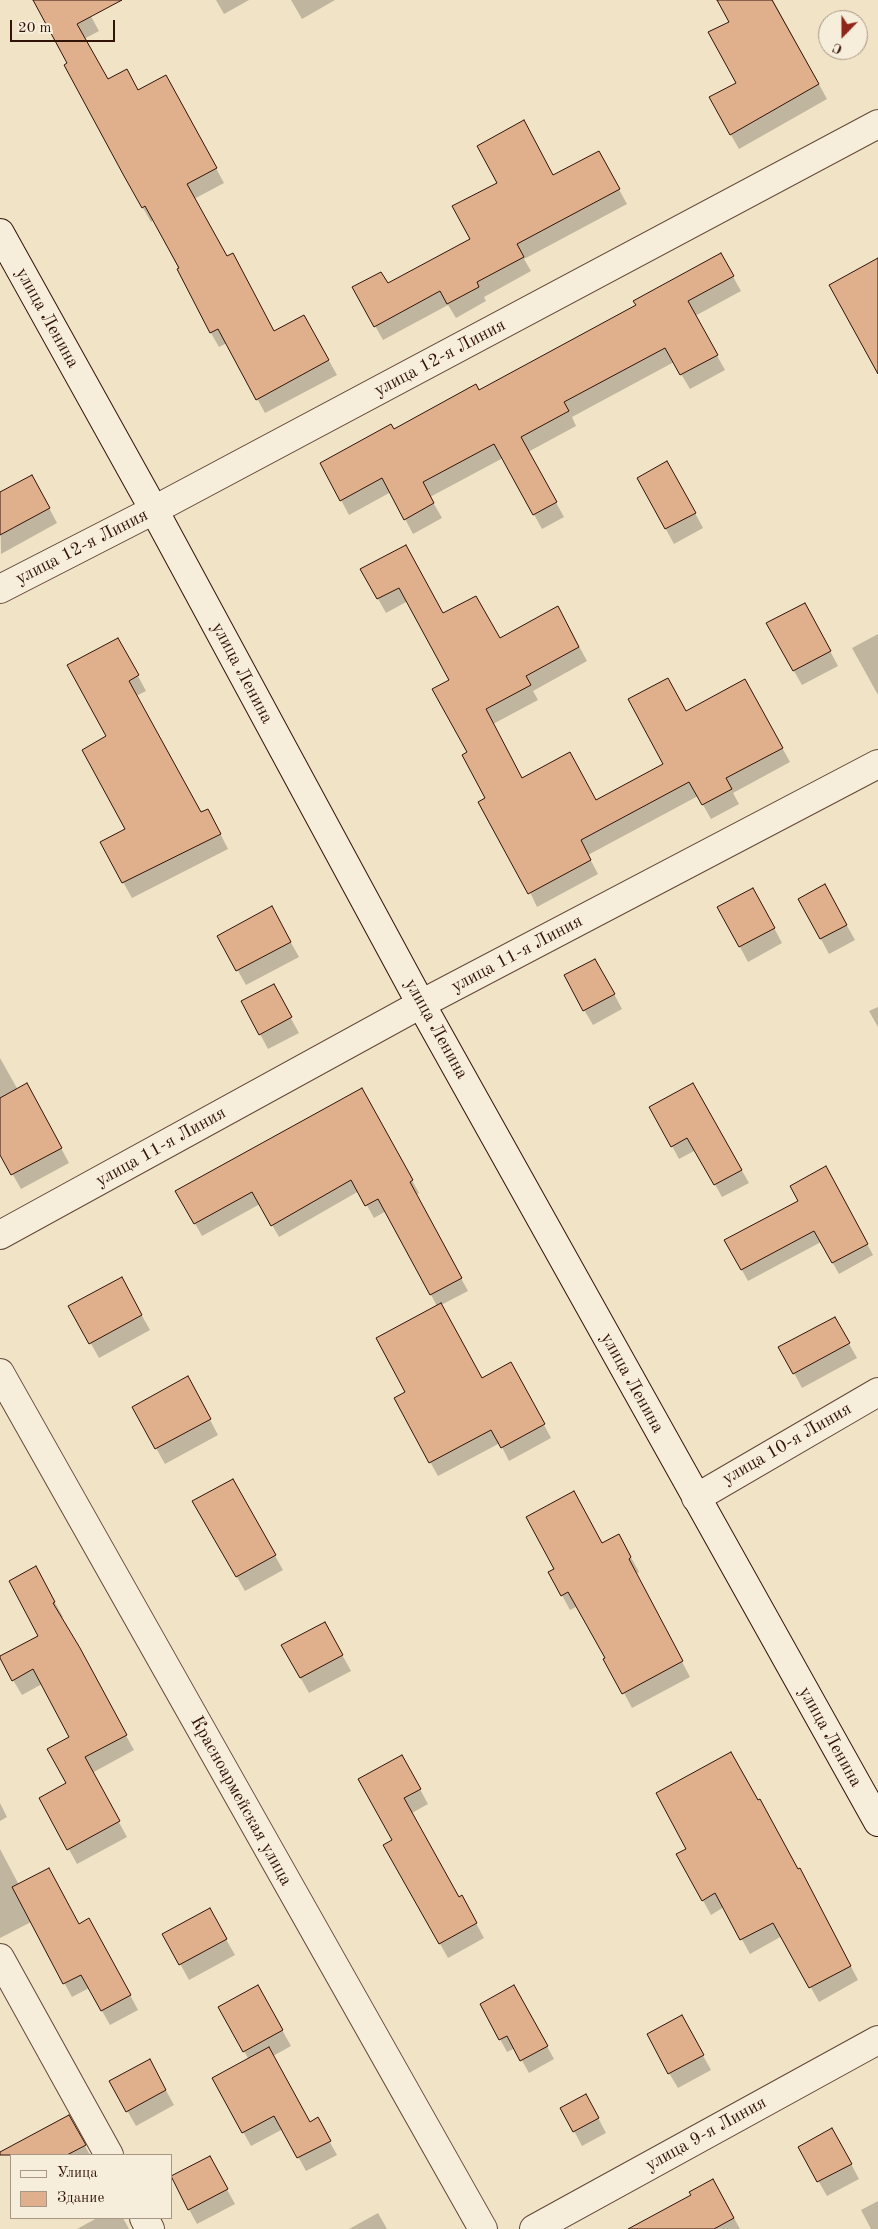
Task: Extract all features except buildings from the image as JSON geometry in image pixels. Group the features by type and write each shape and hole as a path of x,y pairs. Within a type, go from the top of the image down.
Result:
{"street":[{"name":"улица 12-я Линия","path":"0,589 154,510 878,124"},
{"name":"улица Ленина","path":"0,233 154,510 421,1004 878,1822"},
{"name":"улица 11-я Линия","path":"0,1235 421,1004 878,764"},
{"name":"Красноармейская улица","path":"0,1373 482,2229"},
{"name":"улица 10-я Линия","path":"696,1498 878,1392"},
{"path":"0,1958 108,2154"},
{"name":"улица 9-я Линия","path":"534,2229 878,2040"}]}
